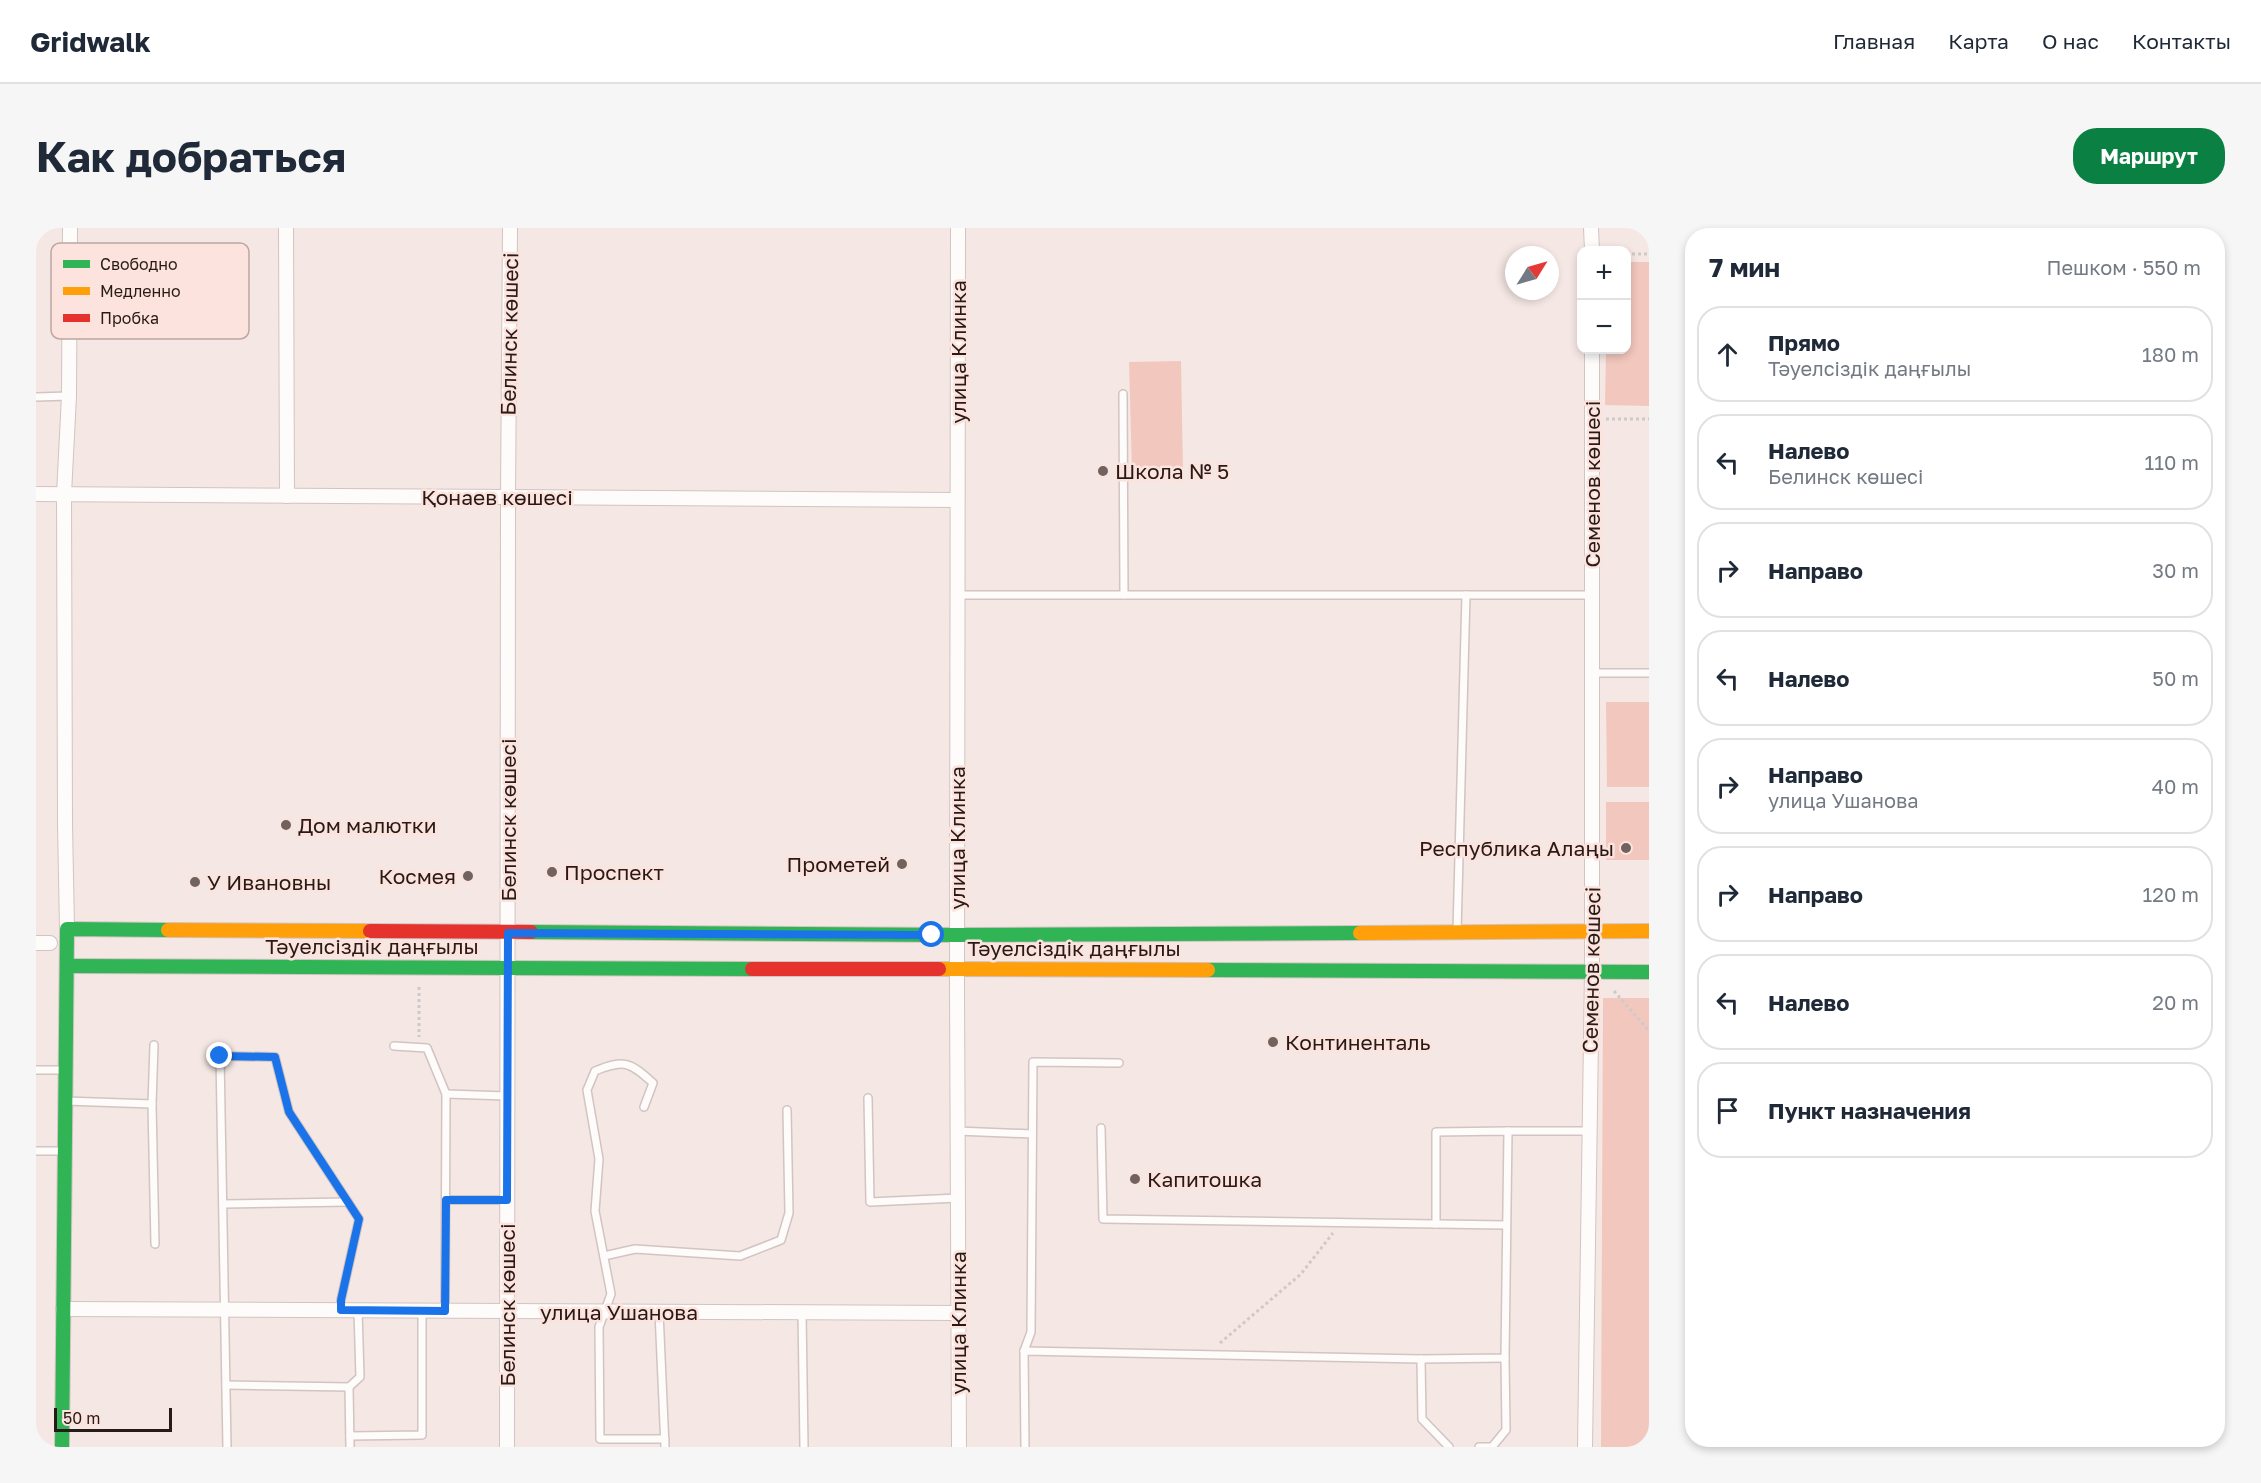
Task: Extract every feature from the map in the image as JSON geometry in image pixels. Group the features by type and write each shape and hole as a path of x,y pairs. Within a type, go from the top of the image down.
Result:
{"street":[{"path":"70,228 70,243"},
{"path":"286,228 287,496"},
{"name":"Белинск көшесі","path":"507,1447 507,497 510,228"},
{"name":"улица Клинка","path":"958,228 959,1447"},
{"path":"1591,228 1592,246"},
{"path":"62,1447 67,966 64,495 69,339"},
{"name":"Семенов көшесі","path":"1585,1447 1592,971 1592,354"},
{"name":"Қонаев көшесі","path":"36,494 957,500"},
{"name":"Тәуелсіздік даңғылы","path":"67,929 957,935 1649,931"},
{"name":"Тәуелсіздік даңғылы","path":"67,966 1649,972"},
{"name":"улица Ушанова","path":"63,1309 958,1313"}],"lane":[{"path":"1123,394 1124,595"},
{"path":"36,398 69,396"},
{"path":"957,595 1592,595"},
{"path":"1457,932 1466,595"},
{"path":"1592,673 1649,674"},
{"path":"154,1045 152,1104 155,1244"},
{"path":"394,1046 427,1048 447,1094 445,1311"},
{"path":"226,1447 220,1056 275,1057 289,1112 359,1219 341,1300 341,1310"},
{"path":"644,1107 652,1083 636,1067 616,1062 594,1071 586,1090 598,1159 595,1211 611,1294 599,1327 600,1439 665,1443 659,1312"},
{"path":"1026,1447 1024,1351 1031,1332 1033,1062 1119,1062"},
{"path":"36,1070 66,1070"},
{"path":"447,1094 507,1096"},
{"path":"868,1098 870,1202 958,1198"},
{"path":"66,1101 152,1104"},
{"path":"604,1256 634,1249 741,1256 781,1240 789,1213 787,1110"},
{"path":"1101,1128 1103,1219 1506,1225"},
{"path":"957,1131 1032,1134"},
{"path":"1479,1447 1492,1447 1506,1431 1508,1131"},
{"path":"1436,1224 1436,1132 1589,1131"},
{"path":"36,1151 65,1151"},
{"path":"446,1200 507,1200"},
{"path":"223,1204 348,1202"},
{"path":"226,1385 349,1387 360,1377 358,1310"},
{"path":"350,1436 423,1435 422,1311"},
{"path":"801,1312 804,1447"},
{"path":"1024,1351 1421,1359 1505,1358"},
{"path":"1421,1359 1422,1419 1449,1447"},
{"path":"349,1387 350,1447"}],"path":[{"path":"1631,254 1649,254"},
{"path":"1592,418 1649,419"},
{"path":"419,987 419,1048"},
{"path":"1614,991 1649,1031"},
{"path":"1207,1354 1301,1274 1340,1223"}],"shaded area":[{"path":"1631,262 1649,262 1649,406 1605,405 1606,354 1631,354"},
{"path":"1181,361 1183,472 1132,472 1129,362"},
{"path":"1606,702 1649,702 1649,787 1607,787"},
{"path":"1606,802 1649,802 1649,860 1606,860"},
{"path":"1603,998 1649,998 1649,1447 1601,1447"}],"traffic: fast":[{"path":"62,1447 67,929 168,930"},
{"path":"531,932 957,935 1360,933"},
{"path":"67,966 752,969"},
{"path":"1208,970 1649,972"}],"traffic: slow":[{"path":"168,930 370,931"},
{"path":"1360,933 1649,931"},
{"path":"939,969 1208,970"}],"traffic: jam":[{"path":"370,931 531,932"},
{"path":"752,969 939,969"}],"place":[{"name":"Школа № 5","path":"1103,471"},
{"name":"Дом малютки","path":"286,825"},
{"name":"Республика Алаңы","path":"1626,848"},
{"name":"Прометей","path":"902,864"},
{"name":"Проспект","path":"552,872"},
{"name":"Космея","path":"468,876"},
{"name":"У Ивановны","path":"195,882"},
{"name":"Континенталь","path":"1273,1042"},
{"name":"Капитошка","path":"1135,1179"}],"route":[{"path":"220,1056 275,1057 289,1112 359,1219 341,1300 341,1310 445,1311 446,1200 507,1200 508,933 932,935"}]}
